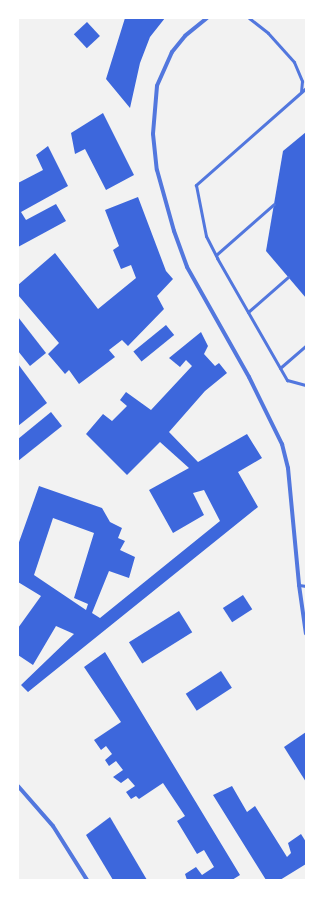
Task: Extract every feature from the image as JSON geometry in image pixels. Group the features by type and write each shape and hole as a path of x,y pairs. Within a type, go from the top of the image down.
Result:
{"street":[{"path":"207,18 185,36 172,52 157,86 153,134 157,170 174,231 187,267 213,317 249,377 282,444 288,468 299,585 306,634"},
{"path":"18,786 53,826 87,880"}],"lane":[{"path":"249,18 268,33 294,62 302,81 301,92"},
{"path":"306,88 196,185 206,236 216,255 287,380 306,385"},
{"path":"216,255 274,204"},
{"path":"248,312 288,277"},
{"path":"280,368 306,345"},
{"path":"299,585 306,586"}],"building":[{"path":"125,18 165,18 150,37 140,63 130,108 106,79"},
{"path":"87,22 100,36 87,48 74,34"},
{"path":"103,113 134,175 106,190 85,149 75,154 71,133"},
{"path":"306,132 306,298 266,251 283,151"},
{"path":"48,146 68,186 21,212 26,220 56,204 66,221 18,247 18,183 43,170 36,155"},
{"path":"138,197 166,271 173,279 157,296 164,309 128,346 122,340 109,350 115,357 79,384 69,370 65,374 48,354 59,343 18,295 18,285 55,253 98,309 136,278 131,265 121,269 113,250 119,246 105,210"},
{"path":"18,317 46,353 30,366 18,351"},
{"path":"166,325 174,335 142,362 133,351"},
{"path":"201,332 208,346 204,354 215,366 219,363 227,373 205,391 169,432 198,462 247,434 262,458 238,472 258,507 28,692 21,685 74,634 56,626 33,665 18,655 18,628 41,596 18,582 18,545 39,486 102,508 110,522 122,528 118,538 125,541 120,550 135,557 129,578 109,571 92,613 100,618 220,521 204,490 193,493 204,515 173,533 149,490 189,468 160,442 127,475 86,434 103,414 112,421 127,406 120,400 126,392 151,410 192,366 186,360 180,367 169,358","holes":["53,518 94,533 74,598 88,604 86,610 34,575"]},
{"path":"18,364 47,403 18,426"},
{"path":"51,412 62,426 18,461 18,439"},
{"path":"243,595 252,609 232,622 223,608"},
{"path":"179,611 192,632 142,663 129,642"},
{"path":"105,652 240,875 232,880 187,880 185,874 196,867 202,875 214,867 204,850 197,854 177,821 185,816 163,783 139,799 136,796 131,799 126,792 135,786 128,778 121,783 113,777 123,770 116,761 109,766 105,760 112,754 106,746 101,750 94,740 121,722 84,667"},
{"path":"221,671 232,688 197,711 186,694"},
{"path":"306,732 306,782 284,747"},
{"path":"232,786 247,812 255,806 287,857 291,853 288,843 301,834 306,842 306,864 280,880 266,880 213,795"},
{"path":"110,817 147,880 113,880 86,835"}]}
